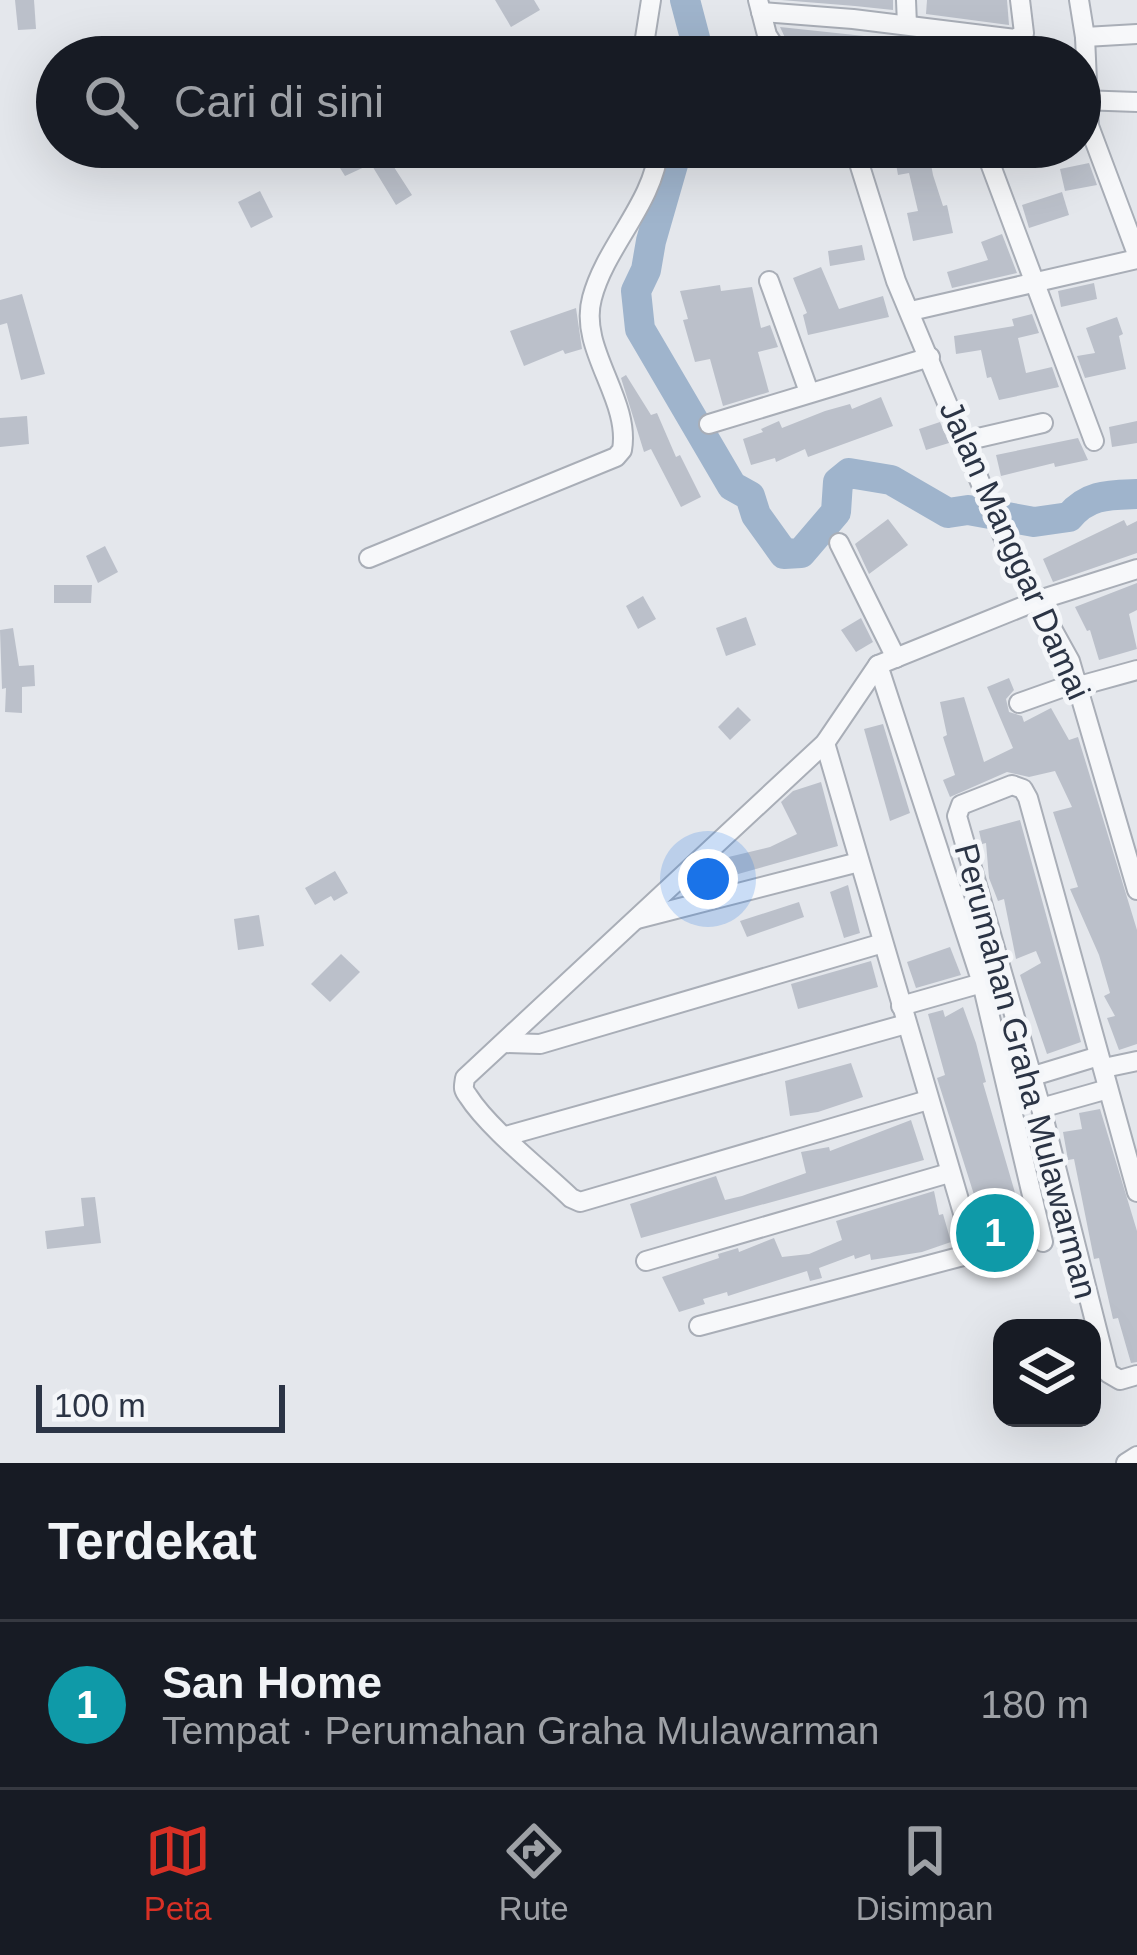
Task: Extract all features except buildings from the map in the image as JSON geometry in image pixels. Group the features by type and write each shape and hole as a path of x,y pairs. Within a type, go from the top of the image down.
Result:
{"street":[{"path":"645,36 650,0"},
{"path":"905,0 908,25"},
{"path":"1020,0 1024,34 1020,36"},
{"path":"1079,0 1085,36"},
{"path":"768,36 759,6 992,36"},
{"path":"1101,36 1137,34"},
{"path":"1101,101 1137,102"},
{"path":"910,311 1137,256 1101,158"},
{"path":"369,558 616,457 622,450 623,428 590,322 591,299 654,168"},
{"name":"Jalan Manggar Damai","path":"860,168 886,253 1010,550 1078,684 1136,884"},
{"path":"992,168 1094,442"},
{"path":"769,281 809,392"},
{"path":"710,424 930,357"},
{"path":"965,441 1043,423"},
{"path":"839,543 887,661 982,983 1043,1242"},
{"path":"928,1100 580,1202 506,1136 466,1095 464,1086 465,1078 825,742 887,661 1039,600 1137,569"},
{"path":"1019,703 1137,670"},
{"path":"699,1326 964,1256 972,1244 825,742"},
{"name":"Perumahan Graha Mulawarman","path":"1137,1192 1028,798 1023,788 1012,785 961,805 957,816 1041,1108 1108,1373 1120,1380 1137,1376"},
{"path":"633,920 860,862"},
{"path":"504,1042 540,1044 883,943"},
{"path":"506,1136 903,1015 982,983"},
{"path":"1030,1077 1101,1062 1137,1061"},
{"path":"1041,1108 1108,1089"},
{"path":"646,1261 949,1173"},
{"path":"1126,1463 1137,1456"}],"waterway":[{"path":"685,0 694,36"},
{"path":"672,168 646,270 636,291 640,329 732,486 750,496 756,515 784,554 801,553 836,512 838,482 849,473 891,480 948,513 968,510 1034,522 1069,517 1100,497 1137,494"}],"place":[{"name":"San Home","path":"995,1233"}]}
